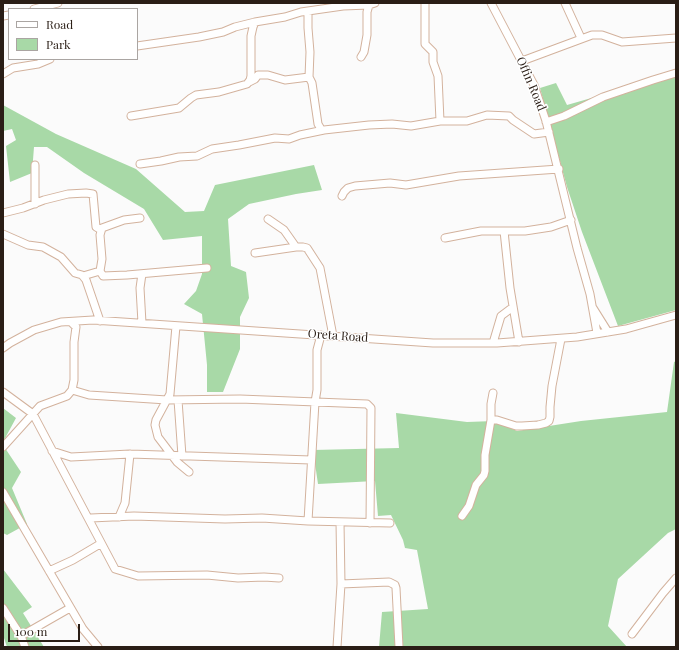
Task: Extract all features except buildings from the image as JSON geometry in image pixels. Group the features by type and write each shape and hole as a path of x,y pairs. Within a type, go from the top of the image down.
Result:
{"street":[{"path":"38,8 58,3"},
{"path":"425,3 425,44 433,52 435,68 438,76 440,121"},
{"name":"Offin Road","path":"491,3 534,85 559,169 592,306"},
{"path":"565,3 582,38"},
{"path":"138,46 195,38 223,32 255,22 308,11 372,4"},
{"path":"361,57 364,52 367,12 372,4"},
{"path":"308,11 310,52 309,78 312,83 318,124 321,129 324,130"},
{"path":"247,83 251,76 251,36 252,27 255,22"},
{"path":"522,61 592,35 602,35 622,42 676,38"},
{"path":"3,74 13,68 38,64 48,60"},
{"path":"546,122 564,116 603,97 676,74"},
{"path":"131,116 178,108 196,95 219,92 247,83 254,80 258,75 274,76 285,80 309,78"},
{"path":"140,164 180,157 197,156 212,149 275,138 289,139 324,130 369,125 392,124 410,126 440,121 467,121 487,116 509,116 534,134 549,132"},
{"path":"35,165 35,204"},
{"path":"342,196 348,188 355,186 390,183 406,184 459,176 559,169"},
{"path":"3,213 68,194 93,194 96,227 101,230"},
{"path":"140,218 124,220 108,227 105,226 101,230 102,259 100,271 103,276 207,268"},
{"path":"268,219 284,230 296,247"},
{"path":"445,238 481,231 525,231 551,227 571,220"},
{"path":"504,231 513,307 519,342"},
{"path":"3,234 28,244 43,247 61,256 75,272 83,276 86,280 100,321"},
{"path":"255,253 296,247 307,248 319,266 333,336"},
{"path":"83,276 100,271"},
{"path":"142,274 140,288 142,324"},
{"path":"592,306 608,332"},
{"path":"592,306 597,334"},
{"path":"493,343 501,316 513,307"},
{"name":"Oreta Road","path":"3,348 34,330 61,322 100,321 433,343 493,343 561,339 597,334 653,323 676,315"},
{"path":"3,447 40,406 67,396 72,390 74,380 74,342 76,327 71,322"},
{"path":"176,326 170,394 156,420 155,425 158,437 180,465 190,472"},
{"path":"308,521 317,390 317,350 321,335"},
{"path":"491,420 497,420 516,426 546,424 549,421 552,386 561,339"},
{"path":"72,390 89,395 167,400 240,398 369,404 370,523"},
{"path":"3,392 33,414 114,570 138,576 207,575 238,578 264,576 279,578"},
{"path":"462,516 469,506 476,485 484,475 493,393"},
{"path":"178,400 182,456"},
{"path":"52,451 71,457 130,454 311,460"},
{"path":"119,517 125,503 130,454"},
{"path":"3,492 70,608 83,629 98,647"},
{"path":"91,518 262,518 308,521 390,523"},
{"path":"337,647 341,584 340,522"},
{"path":"49,571 73,560 100,544"},
{"path":"632,634 676,578"},
{"path":"341,584 389,582 395,585 399,647"},
{"path":"3,608 21,636 25,647"},
{"path":"21,636 70,608"}],"green space":[{"path":"676,76 676,310 618,326 582,232 567,187 540,88 556,83 567,105 661,78"},
{"path":"3,105 56,134 136,169 185,212 204,211 215,185 314,165 322,190 249,204 228,219 231,266 246,272 249,298 240,317 240,349 223,392 207,392 207,365 202,314 184,304 196,291 202,274 202,236 163,240 144,209 84,173 47,147 34,147 32,173 10,182 6,146 16,140 12,129 3,131"},
{"path":"676,361 676,529 668,533 618,579 608,626 627,647 379,647 382,612 428,609 417,550 405,548 403,540 391,515 378,516 375,481 318,484 313,450 399,448 396,413 467,422 494,421 517,431 581,421 667,412 674,362"},
{"path":"3,408 16,418 3,442"},
{"path":"3,445 21,472 12,488 27,524 7,535 3,533"},
{"path":"3,569 32,607 23,613 44,647 7,647 3,635"}]}
